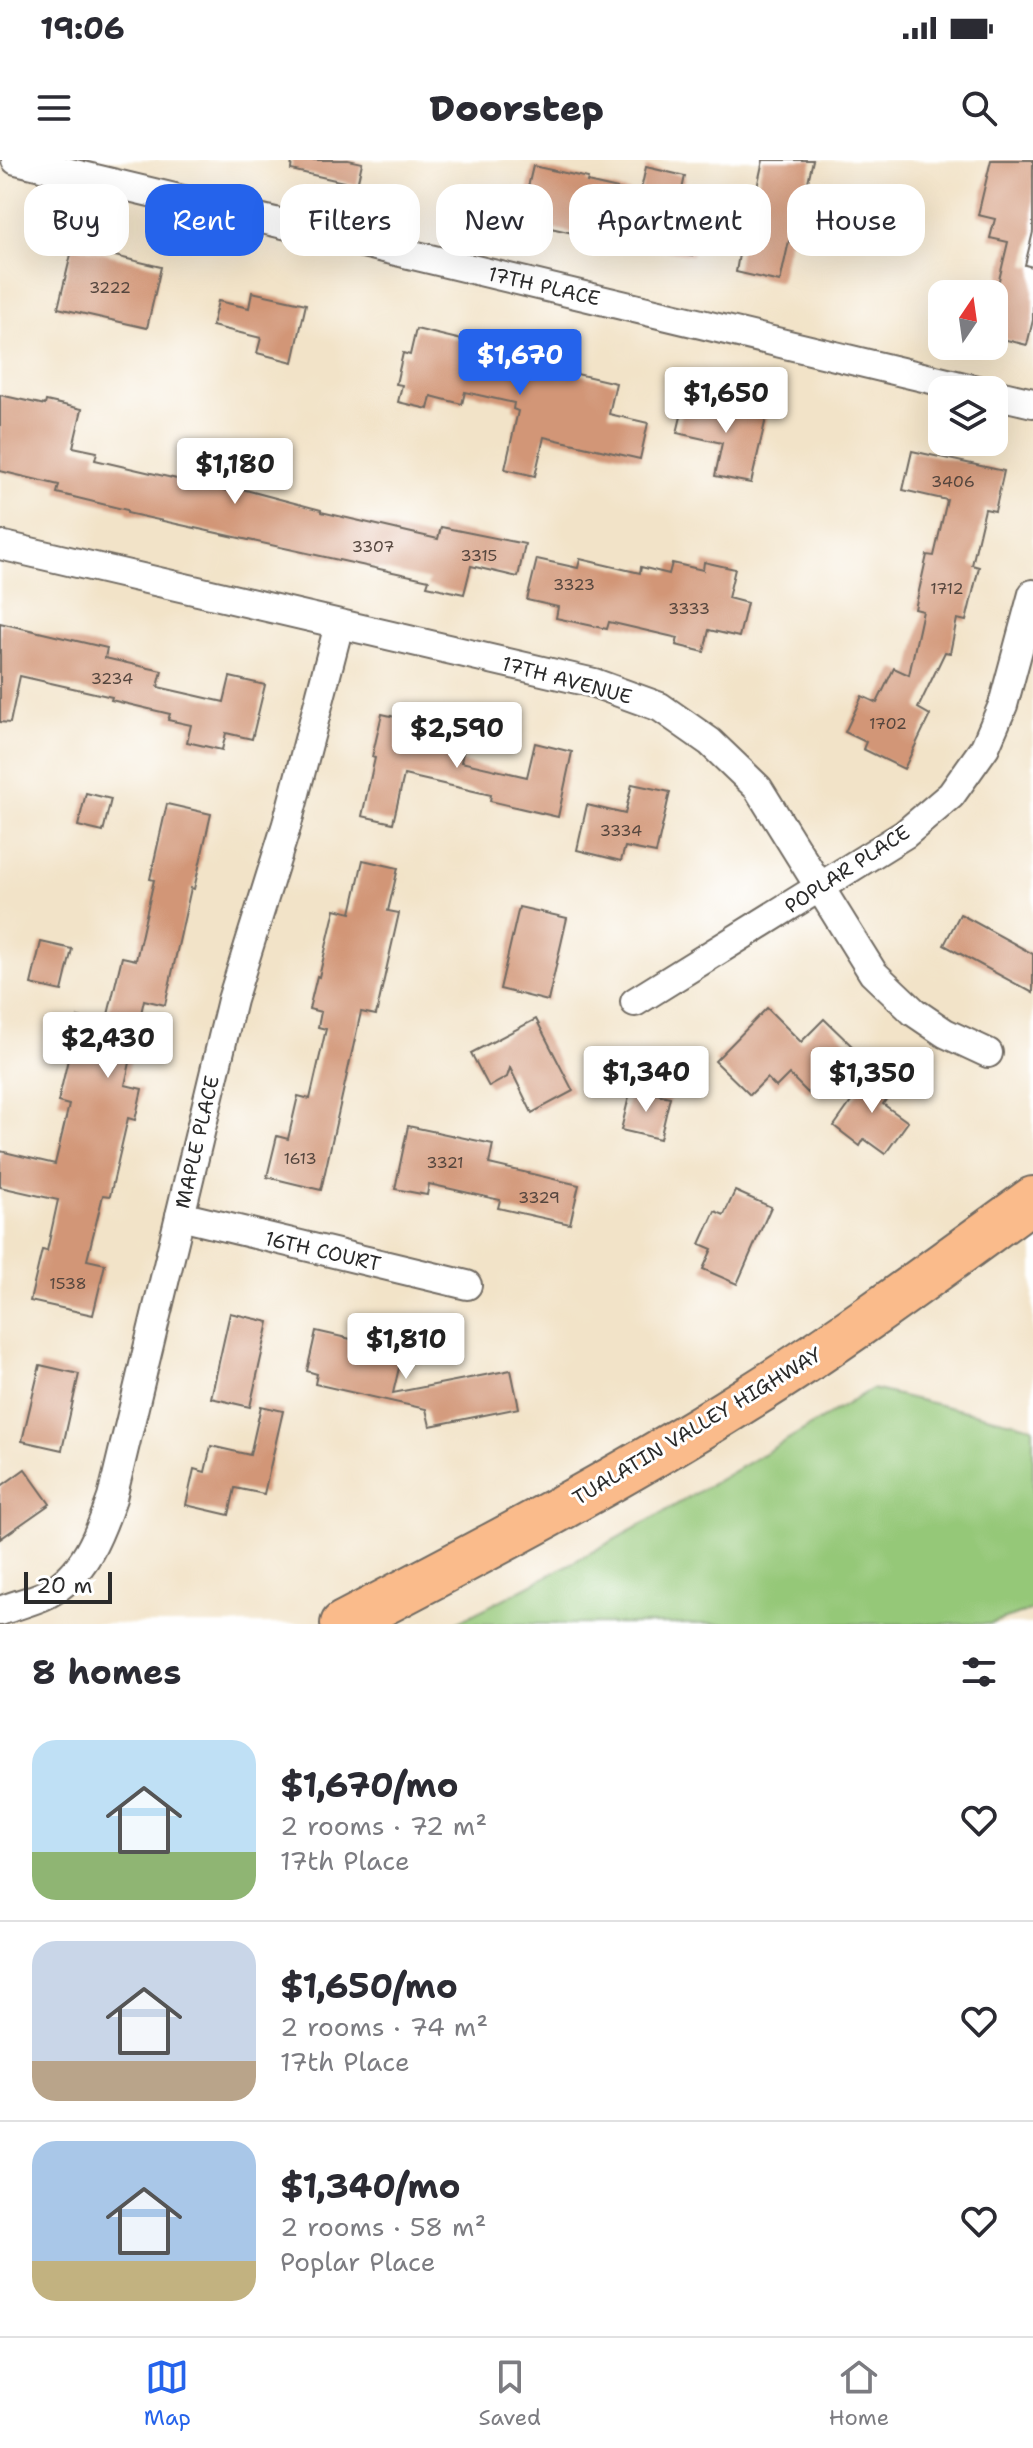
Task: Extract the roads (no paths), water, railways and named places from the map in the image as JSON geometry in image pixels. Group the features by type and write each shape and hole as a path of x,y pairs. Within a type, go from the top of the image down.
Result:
{"highway":[{"name":"TUALATIN VALLEY HIGHWAY","path":"343,1624 527,1528 746,1400 868,1319 1033,1199"}],"street":[{"name":"17TH PLACE","path":"16,160 928,378"},
{"path":"1008,397 1033,403"},
{"name":"17TH AVENUE","path":"0,545 594,683 660,707 710,742 758,788 873,973 892,994 945,1033 988,1053"},
{"name":"POPLAR PLACE","path":"635,1002 905,834 951,795 985,747 1003,705 1033,594"},
{"name":"MAPLE PLACE","path":"0,1611 48,1593 66,1581 92,1550 112,1498 232,1000 287,824 339,625"},
{"name":"16TH COURT","path":"180,1216 467,1285"}]}
